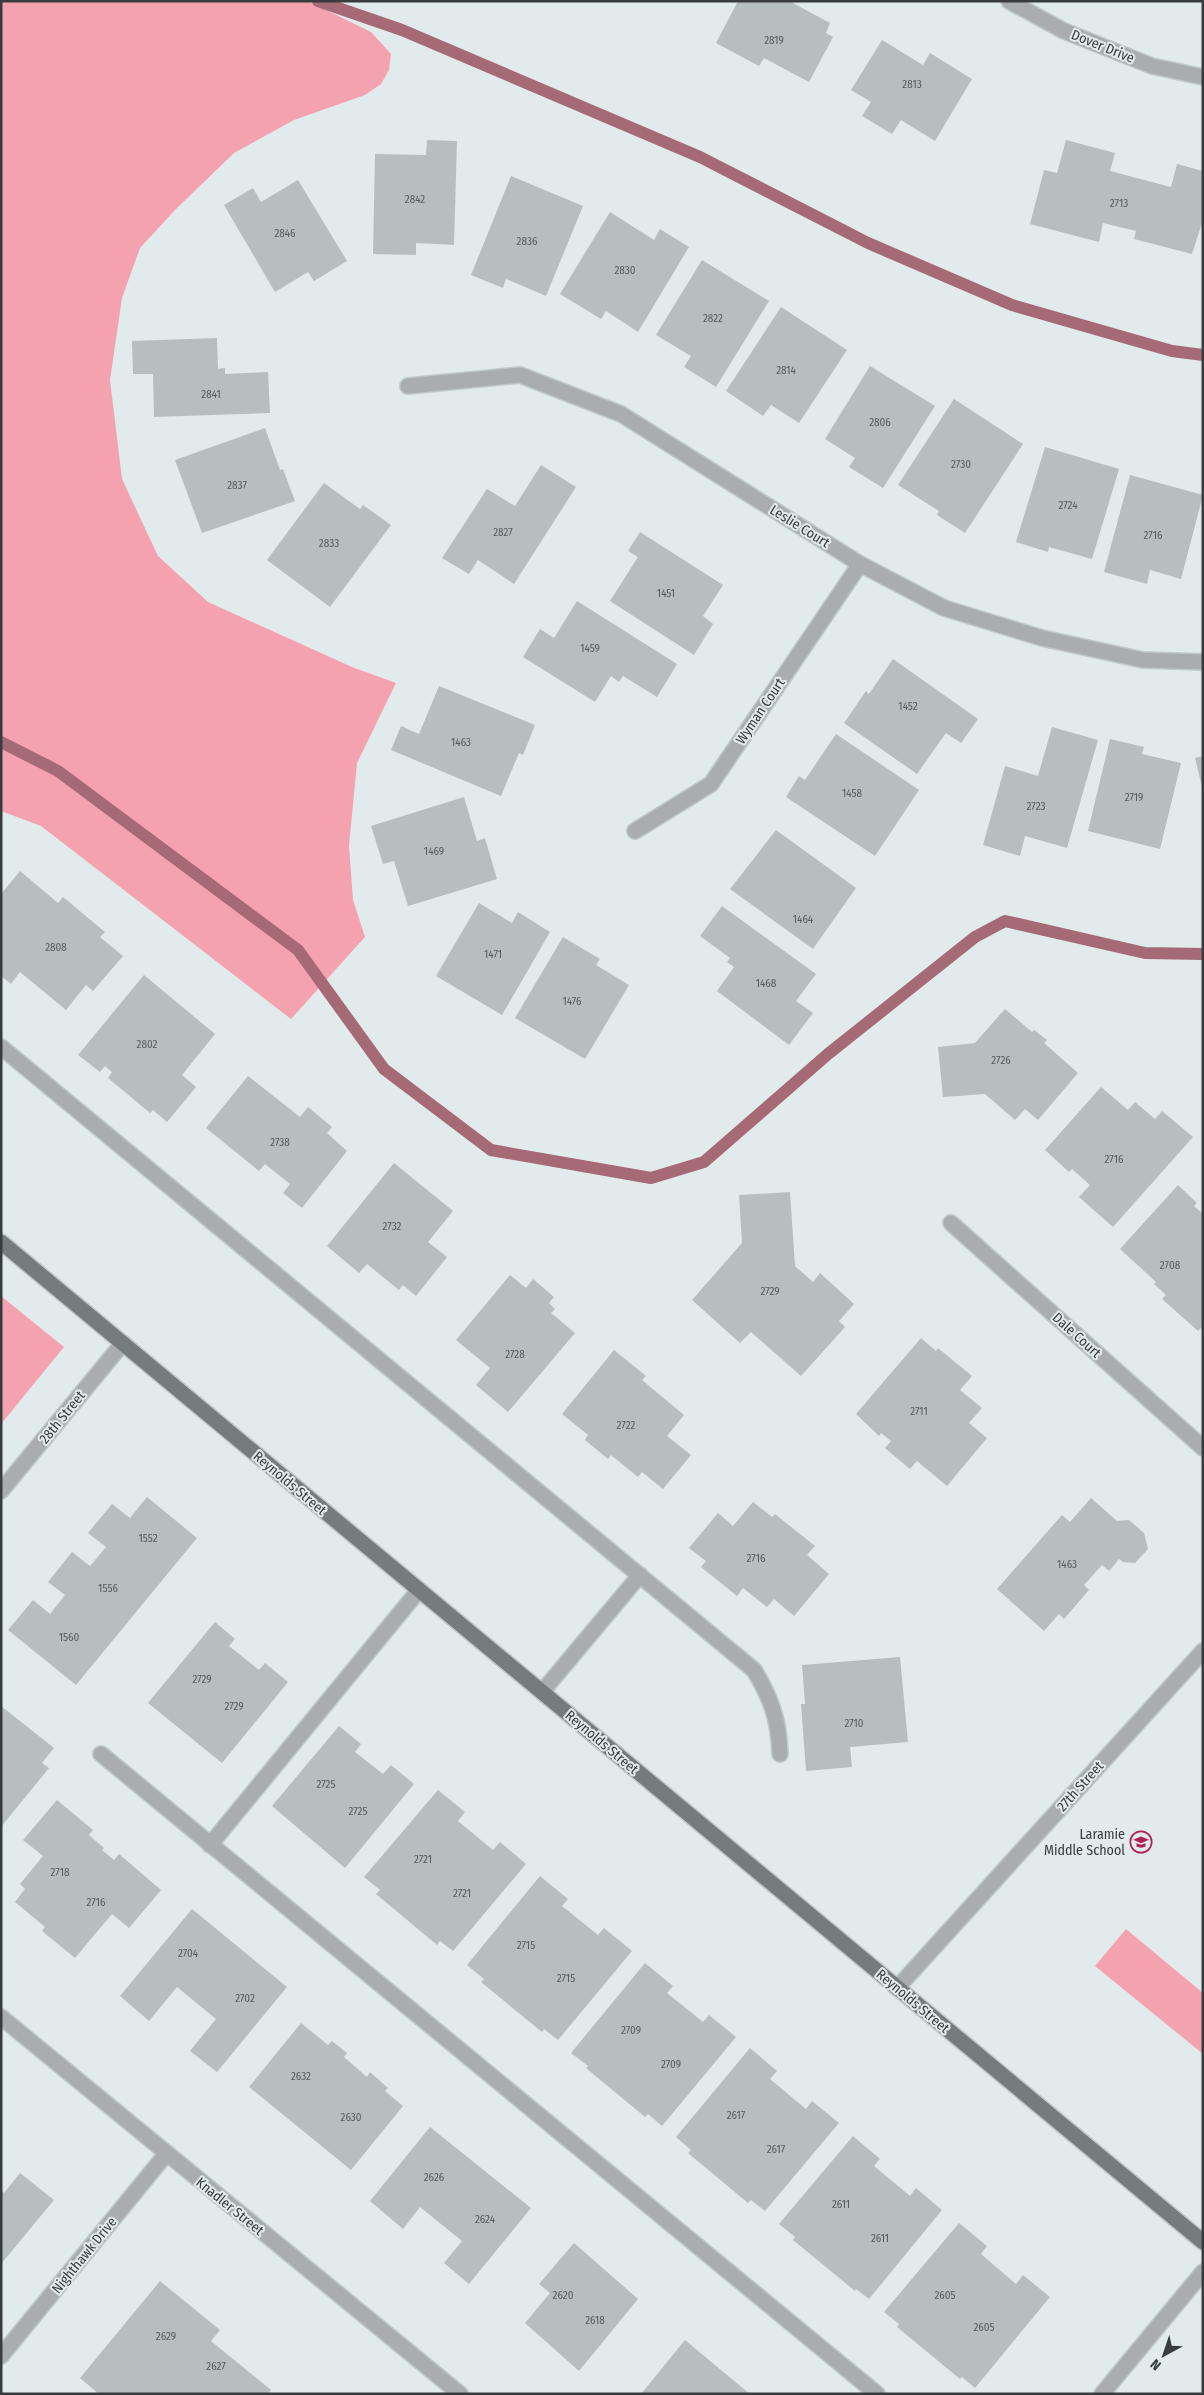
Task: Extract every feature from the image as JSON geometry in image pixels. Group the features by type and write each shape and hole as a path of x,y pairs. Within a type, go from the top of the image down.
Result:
{"main road":[{"name":"Reynolds Street","path":"1,1242 1203,2242"}],"street":[{"name":"Dover Drive","path":"1009,1 1064,30 1152,66 1203,77"},
{"name":"Leslie Court","path":"408,386 520,375 621,414 860,564 944,608 1042,638 1143,660 1203,662"},
{"name":"Wyman Court","path":"635,831 711,784 860,564"},
{"path":"1,1047 754,1670 770,1697 780,1737 780,1754"},
{"name":"Dale Court","path":"951,1223 1203,1448"},
{"name":"28th Street","path":"1,1491 123,1343"},
{"path":"542,1692 640,1575"},
{"path":"210,1844 419,1590"},
{"name":"27th Street","path":"897,1988 1203,1651"},
{"path":"101,1754 877,2394"},
{"name":"Knadler Street","path":"1,2017 460,2394"},
{"name":"Nighthawk Drive","path":"1,2356 166,2153"},
{"path":"1102,2394 1203,2272"}],"shaded area":[{"path":"1,1 308,1 371,32 391,54 389,70 381,84 365,95 294,120 234,153 176,209 140,248 122,298 110,380 122,479 158,556 208,602 352,667 396,683 357,763 349,846 353,900 365,937 291,1019 41,826 1,811"},
{"path":"1,1296 64,1347 1,1424"},
{"path":"1126,1929 1203,1993 1203,2054 1095,1966"}],"building":[{"path":"738,1 794,1 793,3 830,23 826,33 833,37 809,82 764,58 759,66 716,43"},
{"path":"882,40 923,65 930,53 972,79 935,141 901,120 892,134 862,116 871,102 851,90"},
{"path":"427,140 457,141 454,245 416,243 416,255 373,254 375,154 426,155"},
{"path":"1066,140 1115,153 1110,171 1171,187 1177,164 1203,171 1203,220 1192,254 1134,239 1136,231 1103,223 1099,242 1030,224 1044,170 1057,173"},
{"path":"511,176 583,206 546,296 506,279 503,288 471,275"},
{"path":"298,180 347,261 314,281 308,272 275,292 224,205 253,188 261,202"},
{"path":"610,212 654,240 660,229 689,247 638,332 606,311 601,319 560,294"},
{"path":"702,260 769,301 716,387 684,367 691,356 656,335"},
{"path":"781,307 847,350 799,423 771,405 763,416 726,391"},
{"path":"217,338 218,369 225,368 225,374 268,372 270,413 154,417 153,374 133,374 132,341"},
{"path":"870,366 935,406 883,488 849,467 855,458 825,439"},
{"path":"954,399 1023,444 965,533 937,515 939,511 898,485"},
{"path":"265,428 280,470 283,469 295,501 202,533 175,460"},
{"path":"1045,447 1119,469 1092,559 1049,547 1048,552 1016,542"},
{"path":"541,465 576,487 514,584 478,560 469,574 442,558 487,489 515,506"},
{"path":"1130,475 1203,495 1181,579 1150,570 1147,584 1104,572"},
{"path":"324,483 360,509 363,505 391,525 330,607 267,560"},
{"path":"640,532 723,585 703,616 713,624 694,655 610,601 638,557 628,551"},
{"path":"577,601 677,664 657,697 623,676 619,682 611,676 595,702 523,657 540,629 554,638"},
{"path":"893,659 978,719 961,743 946,733 917,774 844,723 866,691 869,694"},
{"path":"439,686 535,725 523,755 519,753 501,796 391,750 401,726 419,734"},
{"path":"1052,727 1098,740 1067,848 1025,836 1020,856 983,845 1005,766 1038,776"},
{"path":"836,734 919,790 875,856 786,797 799,776 805,780"},
{"path":"1110,739 1144,747 1142,754 1181,763 1160,849 1088,831"},
{"path":"1203,756 1203,787 1202,787 1195,758"},
{"path":"464,797 477,841 485,838 497,879 408,906 394,861 383,864 371,826"},
{"path":"776,830 856,888 813,949 730,889"},
{"path":"20,871 58,903 63,897 105,932 100,937 123,956 93,991 86,985 66,1010 20,972 11,984 1,976 1,894"},
{"path":"479,903 512,923 518,912 550,932 502,1015 436,976"},
{"path":"722,906 816,974 796,1001 813,1013 789,1045 717,991 734,967 727,962 730,958 700,936"},
{"path":"563,937 600,959 596,965 629,985 585,1059 515,1018"},
{"path":"144,975 215,1034 182,1075 196,1087 167,1122 153,1110 150,1113 108,1078 112,1072 105,1066 100,1072 78,1055"},
{"path":"1005,1009 1032,1032 1034,1030 1047,1040 1044,1043 1078,1073 1038,1120 1025,1109 1015,1120 985,1094 943,1097 938,1047 975,1043"},
{"path":"248,1076 300,1117 308,1107 332,1127 327,1133 347,1151 302,1208 283,1193 290,1184 265,1164 259,1171 206,1128"},
{"path":"1101,1087 1128,1110 1135,1102 1155,1119 1162,1111 1193,1137 1113,1227 1079,1197 1090,1185 1072,1169 1069,1172 1045,1150"},
{"path":"394,1163 453,1211 428,1242 447,1257 416,1296 403,1285 399,1290 367,1264 359,1273 327,1246"},
{"path":"1178,1185 1197,1203 1194,1206 1203,1214 1203,1326 1198,1331 1162,1299 1166,1295 1154,1284 1156,1282 1120,1249"},
{"path":"790,1192 795,1266 813,1282 820,1273 854,1304 839,1321 845,1327 801,1376 751,1332 740,1343 692,1300 742,1243 739,1195"},
{"path":"510,1275 526,1288 533,1279 554,1297 549,1303 555,1309 551,1313 575,1333 508,1412 476,1385 490,1368 456,1340"},
{"path":"921,1338 936,1351 938,1348 972,1376 960,1390 982,1408 969,1423 987,1438 947,1486 917,1461 910,1469 885,1448 891,1441 881,1433 879,1436 856,1414"},
{"path":"614,1350 646,1376 642,1380 684,1415 667,1436 691,1455 663,1489 642,1472 638,1477 611,1455 608,1459 585,1440 588,1435 562,1414"},
{"path":"147,1497 197,1538 76,1685 8,1630 33,1600 50,1614 65,1595 48,1582 72,1552 90,1566 106,1547 88,1533 112,1504 130,1518"},
{"path":"1091,1498 1117,1521 1129,1520 1144,1533 1148,1549 1135,1563 1123,1562 1119,1559 1109,1571 1102,1565 1084,1585 1089,1590 1064,1619 1059,1614 1044,1631 997,1589 1062,1515 1070,1522"},
{"path":"753,1502 772,1517 775,1514 815,1546 807,1555 829,1574 794,1616 774,1599 767,1607 743,1588 737,1596 701,1567 706,1561 689,1548 718,1513 733,1526"},
{"path":"215,1622 235,1639 229,1646 259,1670 265,1663 288,1682 222,1763 148,1703"},
{"path":"900,1657 908,1742 850,1747 852,1767 806,1771 801,1704 805,1704 802,1665"},
{"path":"1,1706 54,1748 42,1763 49,1768 1,1827"},
{"path":"339,1726 361,1744 355,1752 383,1774 391,1765 414,1784 345,1868 272,1806"},
{"path":"438,1790 465,1812 458,1821 493,1850 500,1842 526,1864 453,1951 440,1941 437,1945 376,1894 380,1890 364,1877"},
{"path":"57,1800 93,1830 89,1835 104,1848 102,1850 114,1860 119,1854 161,1890 129,1928 112,1914 75,1958 42,1931 45,1927 15,1902 25,1889 20,1884 43,1856 23,1840"},
{"path":"540,1876 568,1899 562,1906 598,1935 604,1928 632,1951 558,2040 544,2029 542,2032 481,1982 484,1979 467,1965"},
{"path":"192,1909 287,1987 217,2072 190,2051 216,2019 177,1987 149,2021 120,1996"},
{"path":"645,1963 673,1986 667,1993 703,2022 709,2015 736,2037 662,2126 648,2114 645,2117 586,2068 588,2066 571,2053"},
{"path":"301,2023 328,2045 332,2041 347,2053 344,2057 367,2077 370,2072 388,2088 385,2091 403,2106 351,2170 249,2087"},
{"path":"750,2048 777,2071 770,2079 806,2109 812,2101 839,2123 765,2211 751,2200 748,2203 688,2153 691,2150 676,2137"},
{"path":"430,2127 531,2208 469,2284 444,2263 462,2241 420,2207 403,2229 370,2201"},
{"path":"853,2136 880,2159 874,2166 910,2196 916,2188 942,2210 869,2299 856,2289 855,2291 793,2240 795,2237 779,2224"},
{"path":"20,2173 54,2200 1,2264 1,2191 4,2193"},
{"path":"959,2223 987,2246 981,2254 1016,2284 1023,2275 1050,2297 975,2388 962,2377 960,2379 897,2327 899,2324 884,2312"},
{"path":"574,2243 638,2299 579,2371 525,2323 550,2293 539,2284"},
{"path":"160,2281 220,2330 211,2341 271,2390 268,2394 99,2394 80,2378"},
{"path":"685,2340 733,2380 750,2394 641,2394"}],"waterway":[{"path":"318,1 402,30 700,157 868,243 1012,305 1172,351 1203,355"},
{"path":"1,742 58,771 298,950 384,1069 491,1150 651,1178 704,1162 828,1054 975,937 1005,921 1145,953 1203,954"}],"place":[{"name":"Laramie Middle School","path":"1141,1842"}]}
